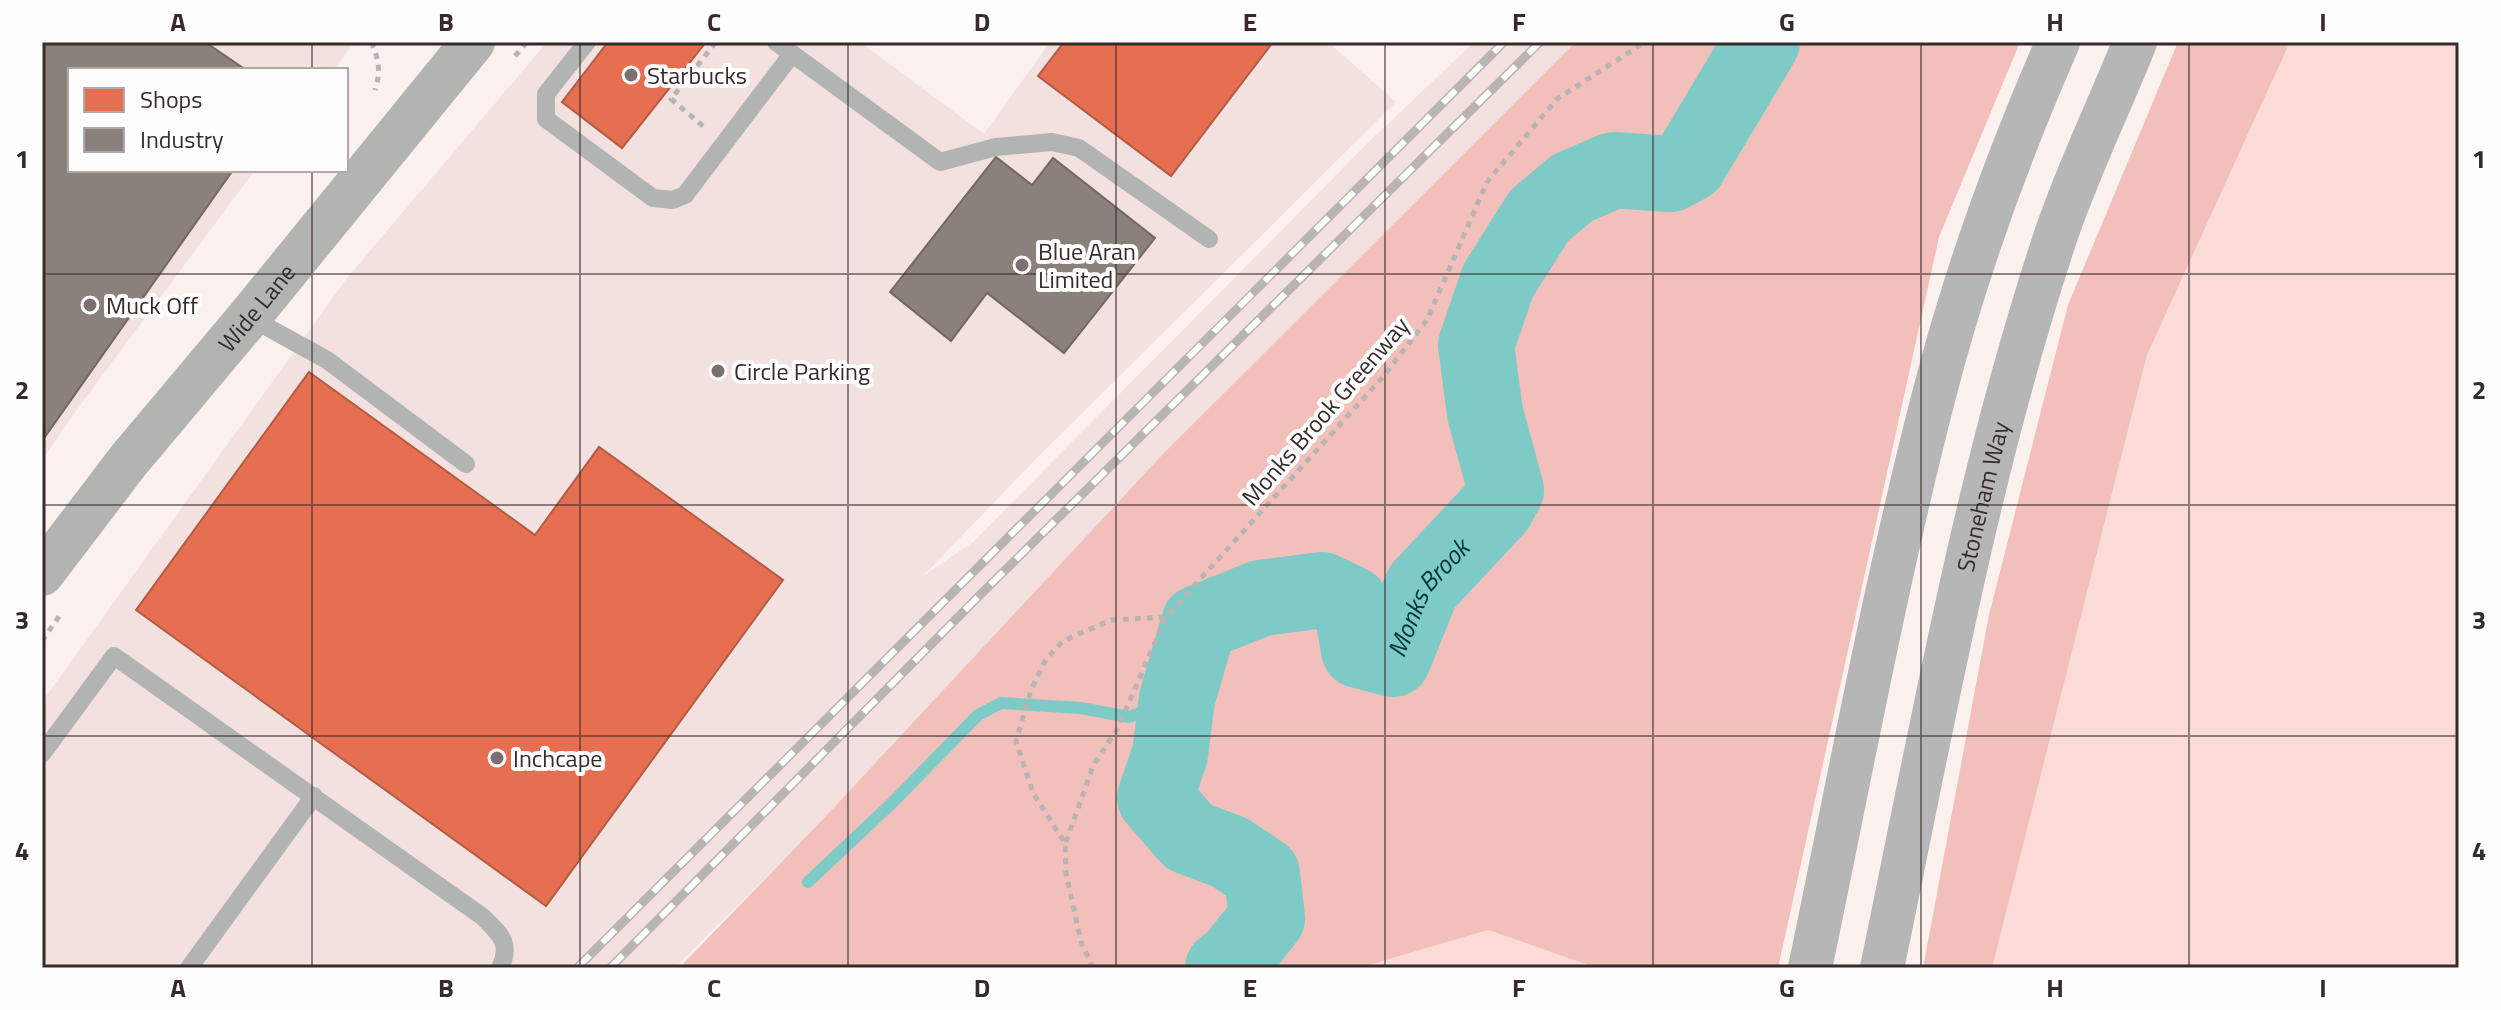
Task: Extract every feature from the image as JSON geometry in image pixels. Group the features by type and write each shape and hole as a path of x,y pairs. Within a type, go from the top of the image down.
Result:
{"main road":[{"path":"1810,968 1934,394 1976,253 2026,114 2058,42"},
{"name":"Stoneham Way","path":"1882,968 1977,515 2014,376 2056,236 2135,42"}],"street":[{"name":"Wide Lane","path":"42,574 128,461 249,317 461,46"}],"lane":[{"path":"587,42 546,94 546,119 653,198 673,200 685,195 792,54"},
{"path":"776,42 940,162 996,147 1052,142 1079,148 1209,239"},
{"path":"249,317 327,360 466,464"},
{"path":"42,754 114,656 483,917 503,937 505,957 500,968"},
{"path":"189,968 314,796"}],"path":[{"path":"371,42 380,74 372,100"},
{"path":"716,42 671,99 724,143"},
{"name":"Monks Brook Greenway","path":"1093,968 1081,942 1066,873 1065,843 1093,766 1118,728 1166,617 1382,378 1427,320 1487,182 1557,99 1645,42"},
{"name":"Monks Brook Greenway","path":"1065,843 1033,793 1016,741 1031,690 1046,659 1063,641 1111,620 1166,617"}],"shaded area":[{"name":"Muck Off","path":"42,42 355,42 335,68 68,68 68,172 254,172 42,460"},
{"name":"Inchcape","path":"547,42 860,42 984,134 1050,42 1328,42 1396,102 1035,460 923,576 972,543 1371,140 1474,42 1596,42 675,968 42,968 42,702 347,278"},
{"path":"1576,42 2020,42 1939,237 1778,968 1597,968 1488,930 1359,968 679,968 827,815 1163,454"},
{"path":"2178,42 2290,42 2147,355 1992,968 1923,968 1989,615 2068,305"},
{"path":"2290,42 2459,42 2459,968 1992,968 2147,355"},
{"path":"1488,930 1597,968 1359,968"}],"building: Shops":[{"name":"Starbucks","path":"608,42 706,42 622,148 562,102"},
{"path":"1064,42 1273,42 1171,176 1038,76"},
{"name":"Inchcape","path":"309,372 535,535 599,447 783,580 546,906 136,610"}],"building: Industry":[{"name":"Muck Off","path":"42,42 205,42 243,68 68,68 68,172 232,172 42,441"},
{"name":"Blue Aran Limited","path":"996,157 1032,185 1053,158 1155,238 1064,353 987,293 951,341 890,292"}],"waterway":[{"name":"Monks Brook","path":"1223,968 1234,960 1267,918 1262,874 1229,852 1189,837 1155,798 1170,754 1177,699 1199,623 1261,598 1322,590 1351,604 1359,650 1393,659 1422,587 1496,508 1506,490 1485,413 1476,345 1498,281 1539,216 1572,188 1614,170 1670,174 1689,164 1762,42"},
{"path":"808,882 892,803 978,715 1001,703 1081,708 1129,717 1177,699"}],"railway":[{"path":"577,968 1504,42"},
{"path":"610,968 982,593 1540,42"}],"place":[{"name":"Starbucks","path":"631,75"},
{"name":"Blue Aran Limited","path":"1022,265"},
{"name":"Muck Off","path":"90,305"},
{"name":"Circle Parking","path":"718,371"},
{"name":"Inchcape","path":"497,758"}]}
